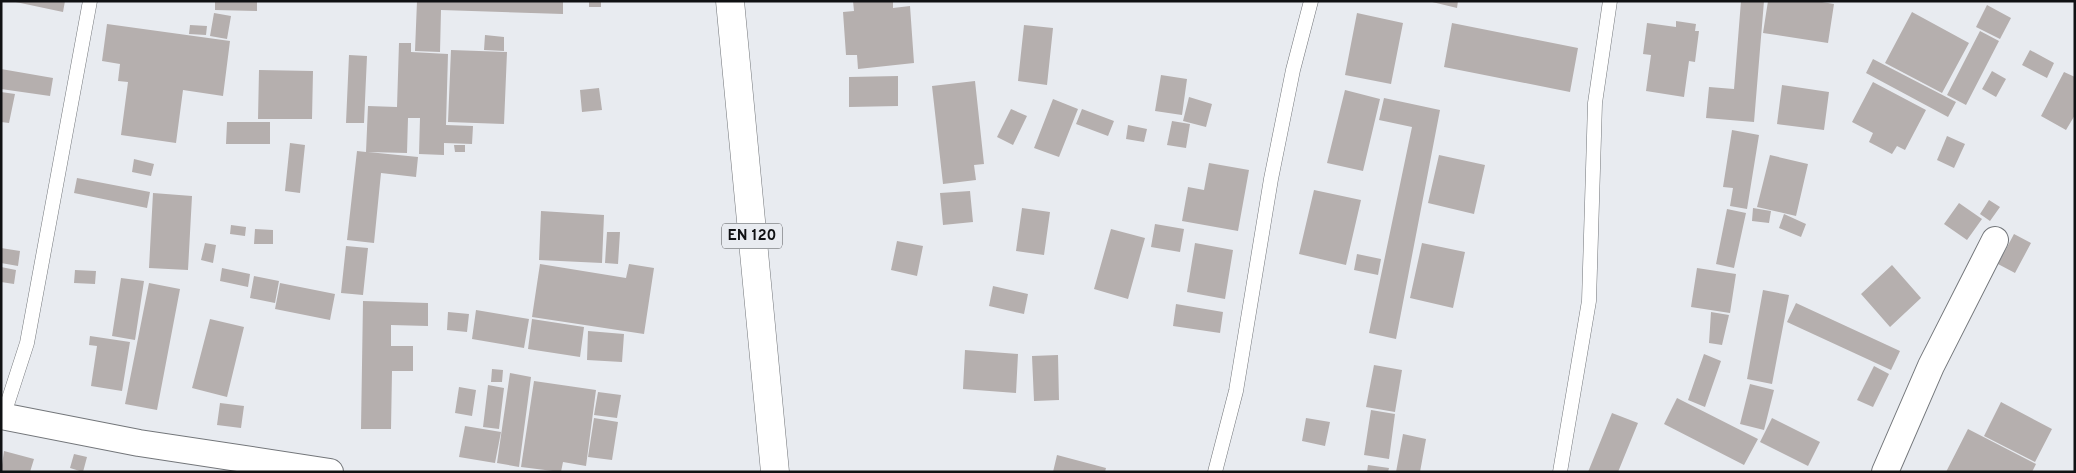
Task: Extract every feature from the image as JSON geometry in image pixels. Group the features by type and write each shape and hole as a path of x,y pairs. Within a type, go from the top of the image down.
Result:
{"main road":[{"name":"EN 120","path":"730,1 775,472"}],"street":[{"path":"1885,472 1931,366 1995,240"},
{"path":"2,416 139,443 330,472"}],"lane":[{"path":"2,416 27,343 90,1"},
{"path":"1215,472 1236,391 1271,179 1293,70 1311,1"},
{"path":"1560,472 1589,301 1595,104 1610,1"}],"building":[{"path":"11,1 65,1 63,12"},
{"path":"215,1 257,1 257,11 215,10"},
{"path":"417,1 563,1 563,14 441,10 440,52 415,51"},
{"path":"589,1 601,1 601,7 589,7"},
{"path":"853,1 893,1 893,8 910,6 914,63 858,69 857,55 846,55 843,12 854,11"},
{"path":"1428,1 1458,1 1457,8"},
{"path":"1741,1 1764,1 1754,122 1706,118 1709,87 1734,89"},
{"path":"1768,1 1816,1 1834,4 1828,43 1763,33"},
{"path":"1987,5 2011,18 2000,39 1976,27"},
{"path":"1912,12 1969,43 1942,93 1885,63"},
{"path":"214,13 231,16 227,39 210,36"},
{"path":"1357,13 1403,23 1391,84 1345,75"},
{"path":"1676,21 1696,24 1695,31 1699,31 1695,62 1689,61 1684,97 1646,91 1651,55 1643,54 1647,23 1676,27"},
{"path":"1452,23 1578,48 1570,92 1444,67"},
{"path":"107,24 230,41 223,96 183,90 176,143 121,135 128,82 118,81 120,64 102,61"},
{"path":"190,25 207,26 206,35 189,34"},
{"path":"1024,25 1053,28 1047,85 1018,81"},
{"path":"1980,31 1999,41 1966,105 1947,95"},
{"path":"485,35 504,37 504,51 484,50"},
{"path":"399,43 411,43 411,52 448,54 446,125 473,126 472,144 444,143 444,155 419,154 420,118 408,118 407,153 368,152 418,157 416,177 381,173 374,243 347,240 357,151 366,152 368,106 397,107"},
{"path":"451,50 507,52 504,124 448,122"},
{"path":"2030,50 2054,63 2047,78 2022,65"},
{"path":"349,55 367,56 364,123 346,123"},
{"path":"1873,59 1956,102 1948,117 1866,73"},
{"path":"1,69 53,78 50,96 1,89"},
{"path":"259,70 313,71 312,119 258,119"},
{"path":"1992,71 2006,79 1996,97 1982,89"},
{"path":"2064,72 2075,77 2075,115 2066,130 2041,116"},
{"path":"1161,75 1187,79 1182,115 1155,111"},
{"path":"898,76 898,106 849,107 849,77"},
{"path":"975,81 984,164 974,165 976,180 943,184 932,86"},
{"path":"1873,82 1926,110 1905,150 1897,146 1892,154 1869,142 1873,133 1852,122"},
{"path":"1782,85 1829,92 1824,130 1777,124"},
{"path":"599,88 602,110 582,112 580,90"},
{"path":"1345,90 1380,99 1363,171 1327,163"},
{"path":"1,92 15,94 9,123 1,122"},
{"path":"1189,97 1212,104 1206,127 1183,121"},
{"path":"1384,98 1440,110 1396,339 1369,333 1412,127 1379,120"},
{"path":"1053,99 1078,109 1059,157 1034,148"},
{"path":"1011,109 1027,116 1013,145 997,137"},
{"path":"1082,109 1114,121 1108,136 1076,124"},
{"path":"1172,121 1190,124 1186,148 1167,145"},
{"path":"227,122 270,122 270,144 226,144"},
{"path":"1128,125 1147,129 1144,142 1126,139"},
{"path":"1732,130 1759,135 1747,209 1730,206 1733,188 1723,187"},
{"path":"1947,136 1965,144 1954,168 1937,160"},
{"path":"290,143 305,145 300,193 285,191"},
{"path":"454,145 465,145 465,152 455,152"},
{"path":"1439,155 1485,165 1474,214 1428,203"},
{"path":"1770,155 1808,164 1796,216 1757,207"},
{"path":"134,159 154,164 151,176 132,172"},
{"path":"1209,163 1249,170 1238,231 1182,221 1188,187 1204,190"},
{"path":"77,178 150,192 147,208 74,193"},
{"path":"1314,190 1361,200 1346,265 1299,254"},
{"path":"970,191 973,222 943,225 940,193"},
{"path":"153,193 192,196 188,270 149,268"},
{"path":"1989,200 2000,207 1990,221 1980,214"},
{"path":"1959,203 1982,219 1967,240 1944,224"},
{"path":"1022,208 1050,212 1044,255 1016,251"},
{"path":"1753,208 1771,211 1769,223 1752,221"},
{"path":"1727,209 1746,213 1734,268 1716,264"},
{"path":"541,211 604,215 602,263 539,260"},
{"path":"1784,214 1806,224 1801,237 1779,228"},
{"path":"1155,224 1184,229 1180,252 1151,247"},
{"path":"231,225 246,227 245,236 230,234"},
{"path":"255,229 273,230 273,244 254,244"},
{"path":"1111,229 1145,238 1128,299 1094,289"},
{"path":"607,232 620,232 618,264 605,263"},
{"path":"2014,234 2031,243 2015,273 1998,264"},
{"path":"897,241 923,246 917,276 891,270"},
{"path":"205,243 216,245 213,263 201,260"},
{"path":"1195,243 1233,250 1225,299 1187,292"},
{"path":"1422,243 1465,252 1453,308 1410,298"},
{"path":"346,246 368,248 363,295 341,293"},
{"path":"1,248 20,251 18,266 1,263"},
{"path":"1357,254 1381,259 1378,275 1354,270"},
{"path":"540,264 626,278 629,264 654,268 644,334 532,317"},
{"path":"1892,265 1921,298 1890,327 1861,294"},
{"path":"1,267 16,270 14,284 1,282"},
{"path":"222,268 250,274 248,287 220,281"},
{"path":"1697,268 1736,274 1730,313 1691,307"},
{"path":"75,270 96,271 95,284 74,283"},
{"path":"254,276 279,281 275,303 250,298"},
{"path":"121,278 144,281 135,340 112,336"},
{"path":"149,283 180,289 157,410 125,404"},
{"path":"280,283 335,294 330,320 275,309"},
{"path":"993,286 1028,294 1024,314 989,306"},
{"path":"1763,290 1789,295 1772,384 1747,379"},
{"path":"363,301 428,303 428,326 391,325 391,346 413,346 413,371 392,371 391,429 361,429"},
{"path":"1796,303 1900,351 1891,370 1787,322"},
{"path":"1176,304 1223,312 1220,333 1173,326"},
{"path":"476,310 529,319 524,348 472,339"},
{"path":"448,312 469,314 467,332 447,330"},
{"path":"1711,312 1729,315 1722,345 1709,343"},
{"path":"210,319 244,327 227,397 192,388"},
{"path":"532,319 584,327 580,357 528,349"},
{"path":"588,331 624,334 622,362 587,360"},
{"path":"90,336 130,342 122,391 91,386 97,346 89,345"},
{"path":"965,350 1018,354 1016,393 963,389"},
{"path":"1704,354 1721,361 1705,407 1688,400"},
{"path":"1058,355 1059,400 1034,401 1032,356"},
{"path":"1374,365 1402,370 1395,412 1366,407"},
{"path":"1874,366 1889,374 1873,407 1857,400"},
{"path":"492,369 503,370 502,382 491,382"},
{"path":"510,373 531,377 519,467 497,463"},
{"path":"534,381 596,390 586,466 563,462 561,472 521,467"},
{"path":"1750,384 1774,390 1764,430 1740,424"},
{"path":"488,385 504,388 499,429 483,427"},
{"path":"459,387 476,390 472,416 455,413"},
{"path":"598,392 621,395 617,418 594,415"},
{"path":"1677,398 1758,439 1744,465 1664,424"},
{"path":"2001,402 2052,429 2035,462 1984,436"},
{"path":"220,403 244,406 241,428 217,425"},
{"path":"1371,410 1395,414 1389,459 1364,455"},
{"path":"1612,413 1638,423 1618,472 1588,472"},
{"path":"594,418 618,422 612,460 588,457"},
{"path":"1306,418 1330,422 1325,446 1302,441"},
{"path":"1772,418 1820,442 1808,466 1760,442"},
{"path":"465,426 501,432 495,463 459,457"},
{"path":"1968,429 2036,464 2032,472 1946,472"},
{"path":"1403,434 1426,439 1420,472 1396,472"},
{"path":"4,451 34,459 30,472 1,472"},
{"path":"74,454 87,457 83,472 70,468"},
{"path":"1057,455 1106,468 1105,472 1053,472"},
{"path":"1368,465 1389,468 1388,472 1367,472"}]}
